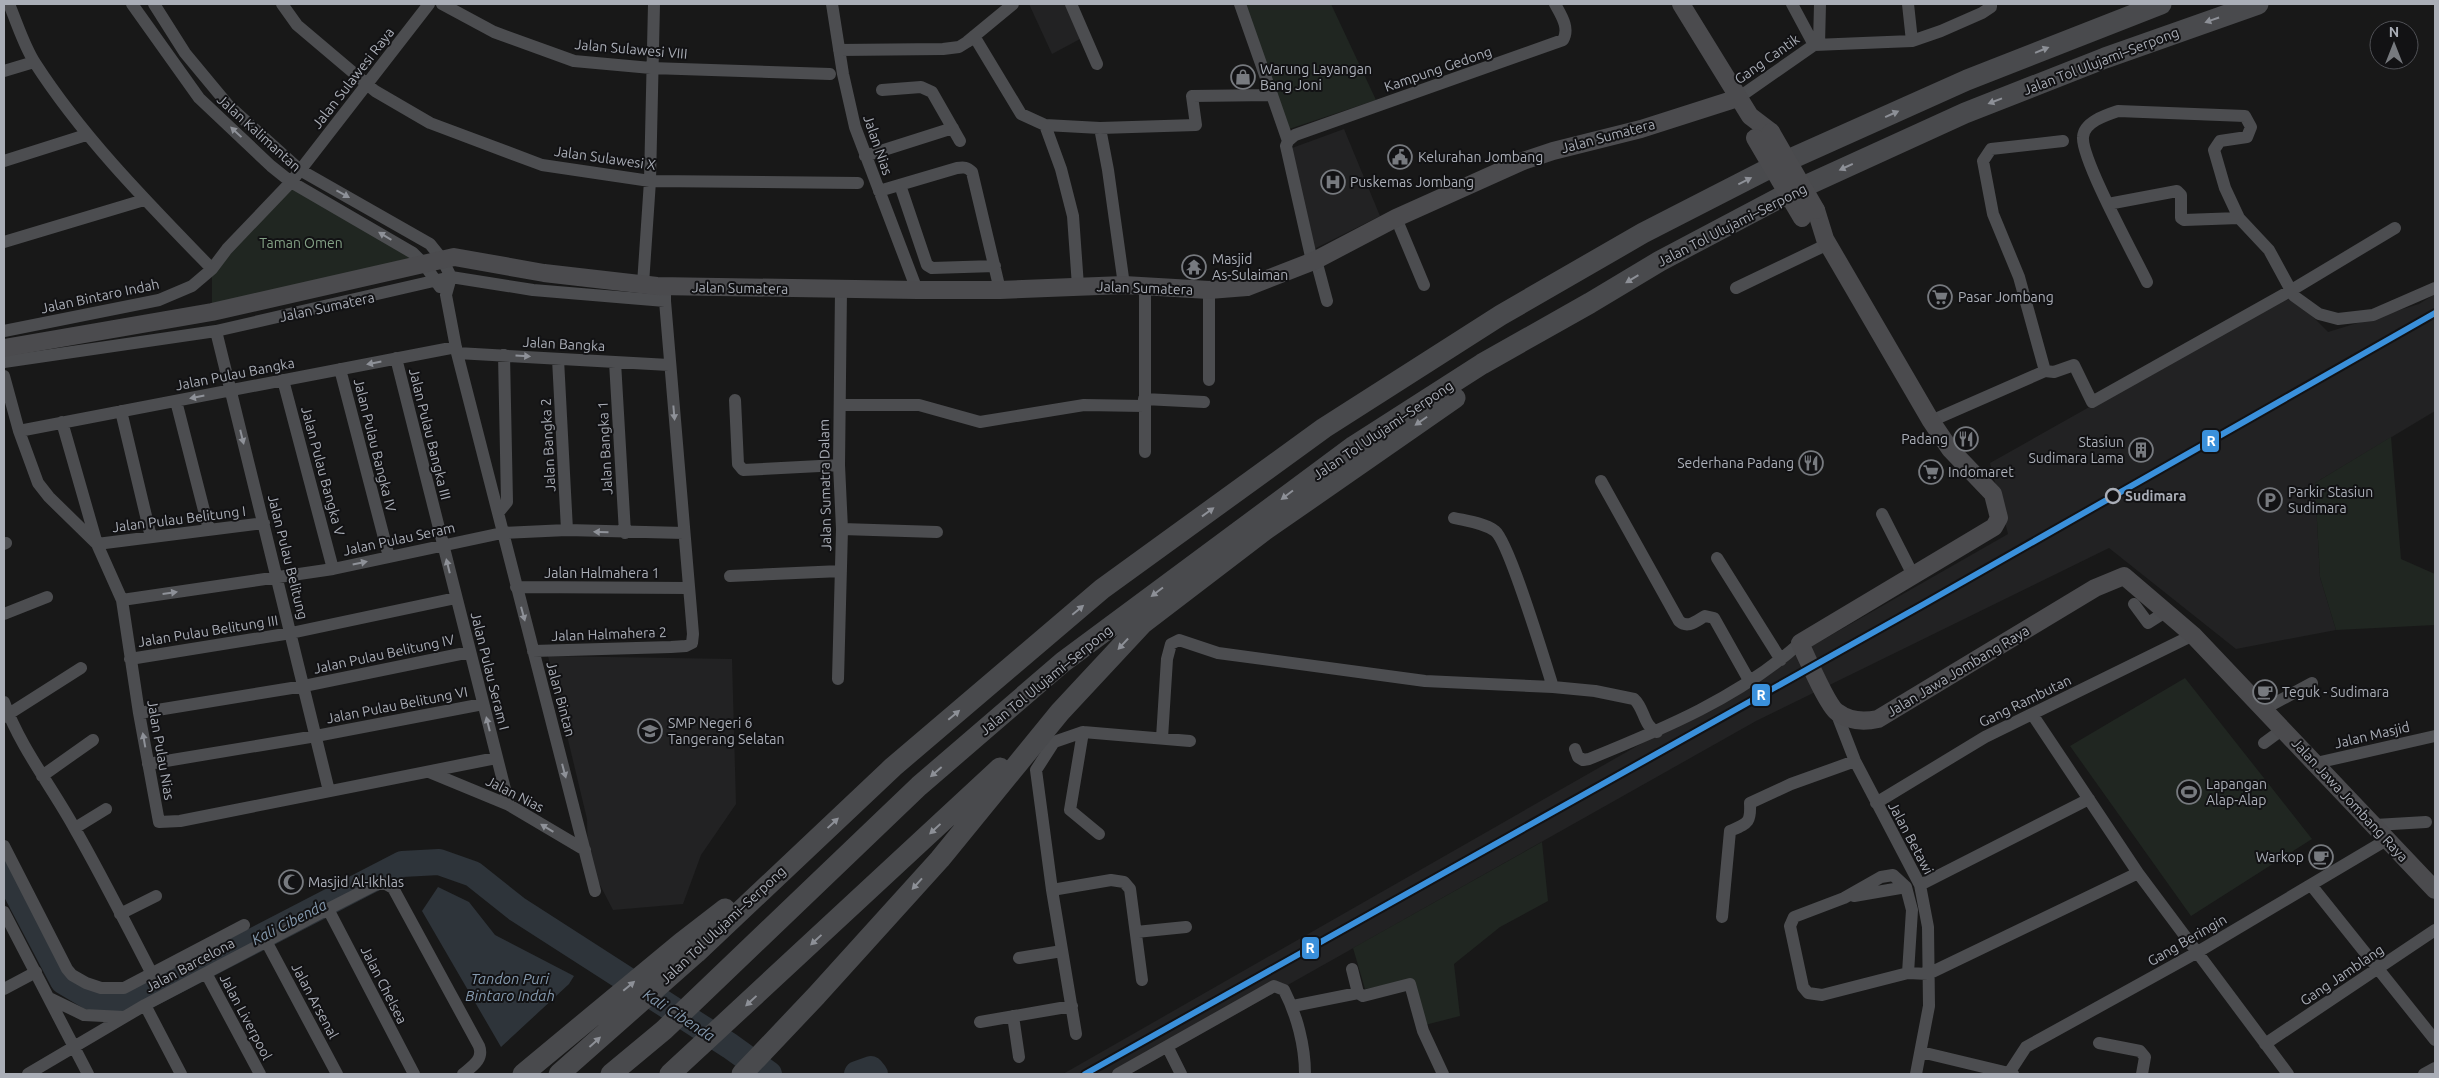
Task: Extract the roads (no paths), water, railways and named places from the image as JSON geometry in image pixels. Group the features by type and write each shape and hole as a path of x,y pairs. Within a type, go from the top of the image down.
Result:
{"highway":[{"name":"Jalan Tol Ulujami–Serpong","path":"559,1074 630,1010 689,948 805,848 893,767 1102,589 1324,428 1501,315 1643,234 1766,170 1967,80 2162,4"},
{"name":"Jalan Tol Ulujami–Serpong","path":"612,1074 664,1030 920,786 1064,662 1354,446 1482,364 1690,245 1781,197 1966,113 2104,58 2258,4"},
{"path":"746,1071 940,859 1060,712 1142,624 1265,530 1590,303"},
{"path":"670,1074 1060,712"},
{"path":"523,1074 591,1018 689,948"}],"street":[{"path":"9,4 34,62 86,134 144,200 212,269"},
{"name":"Jalan Kalimantan","path":"132,4 199,98 290,182 413,253 424,264"},
{"name":"Jalan Kalimantan","path":"154,4 185,53 229,106 300,170 430,244 442,259"},
{"name":"Jalan Sulawesi X","path":"282,4 297,25 366,84 430,123 542,165 650,181 858,183"},
{"name":"Jalan Sulawesi Raya","path":"300,170 429,4"},
{"name":"Jalan Sulawesi VIII","path":"442,4 494,32 574,62 651,68 830,74"},
{"path":"643,284 650,181 651,68 654,4"},
{"name":"Jalan Nias","path":"832,4 839,50 855,127 917,290"},
{"path":"839,50 943,49 959,47 1013,4"},
{"path":"1071,4 1097,64"},
{"path":"1240,4 1288,141 1286,146 1314,261 1327,301"},
{"name":"Kampung Gedong","path":"1288,141 1295,135 1563,40 1566,36 1564,21 1555,4"},
{"path":"1575,749 1578,757 1583,760 1588,759 1657,732 1750,682 1781,660 1800,643 1994,527 1999,518 1993,494 1950,449 1930,421 1763,135 1680,4"},
{"path":"1792,4 1816,44"},
{"path":"1816,44 1820,4"},
{"path":"1908,4 1912,41"},
{"path":"1816,44 1912,41 1941,32 1982,13 1991,7 1991,4"},
{"path":"974,36 1021,114 1045,125 1100,128 1196,125 1192,96 1272,96"},
{"name":"Gang Cantik","path":"1738,98 1816,44"},
{"path":"4,71 34,62"},
{"path":"882,90 921,87 929,89 960,141"},
{"name":"Jalan Sumatera","path":"4,362 216,331 451,278 534,290 664,294 841,290 1000,290 1124,284 1209,290 1247,287 1314,261 1396,218 1523,161 1553,151 1641,129 1738,98"},
{"path":"2147,282 2108,204 2086,154 2083,137 2087,128 2104,116 2118,111 2245,116 2251,127 2247,137 2220,141 2214,150 2225,188 2238,218 2269,250 2284,275 2290,291 2319,314 2338,319 2373,315 2435,288"},
{"path":"1045,125 1061,169 1073,216 1078,286"},
{"path":"866,156 953,128"},
{"path":"1100,128 1108,170 1124,284"},
{"path":"4,160 86,134"},
{"path":"2045,371 2019,277 1993,214 1983,161 1991,149 2064,141"},
{"path":"879,191 957,168 964,167 969,169 972,172 1000,290"},
{"name":"Jalan Bintaro Indah","path":"4,331 159,300 192,286 212,269 300,170"},
{"path":"900,185 927,264 932,268 995,266"},
{"path":"2108,204 2177,192 2181,195 2181,218 2184,220 2238,218"},
{"path":"4,242 144,200"},
{"path":"1396,218 1424,284"},
{"path":"1930,421 2045,371 2054,372 2074,365 2092,402 2290,291 2395,228"},
{"path":"1736,288 1826,241"},
{"name":"Jalan Sumatera","path":"4,348 212,312 454,257 467,257 544,273 643,284 664,294"},
{"path":"442,259 451,278"},
{"path":"424,264 434,281 446,294"},
{"name":"Jalan Bintan","path":"451,278 446,294 457,350 595,891"},
{"path":"1145,285 1145,452"},
{"name":"Jalan Sumatra Dalam","path":"838,679 842,529 839,465 841,290"},
{"path":"1209,290 1209,380"},
{"path":"664,294 688,588"},
{"name":"Jalan Pulau Belitung","path":"216,331 329,792"},
{"name":"Jalan Bangka","path":"457,350 504,355 669,365"},
{"name":"Jalan Pulau Bangka","path":"19,431 396,358 457,350"},
{"path":"498,514 507,502 504,355"},
{"name":"Jalan Pulau Bangka III","path":"396,358 443,545"},
{"name":"Jalan Bangka 2","path":"558,358 567,530"},
{"name":"Jalan Bangka 1","path":"615,362 625,532"},
{"name":"Jalan Pulau Bangka IV","path":"340,369 388,557"},
{"name":"Jalan Pulau Nias","path":"4,376 19,431 42,489 97,544 122,600 130,659 159,822 180,820 329,792 496,758"},
{"name":"Jalan Pulau Bangka V","path":"283,380 333,569"},
{"path":"735,400 738,464 743,470 839,465"},
{"path":"176,401 209,530"},
{"path":"840,405 919,405 980,422 1084,405 1204,402"},
{"path":"121,411 151,537"},
{"path":"62,422 97,544"},
{"path":"1601,481 1679,621 1690,625 1705,616 1714,618 1750,682"},
{"path":"1882,514 1913,575"},
{"path":"1454,518 1487,527 1497,533 1514,571 1553,687"},
{"name":"Jalan Pulau Belitung I","path":"97,544 264,523"},
{"path":"842,529 937,532"},
{"name":"Jalan Pulau Seram","path":"122,600 333,569 502,532 567,530 684,533"},
{"name":"Jalan Pulau Seram I","path":"443,545 509,805"},
{"path":"1717,558 1781,660"},
{"path":"730,576 840,571"},
{"name":"Jalan Jawa Jombang Raya","path":"1836,712 1850,719 1864,722 1878,719 2095,588 2124,576 2193,635 2388,839 2432,882"},
{"name":"Jalan Halmahera 1","path":"516,587 688,588"},
{"name":"Jalan Halmahera 2","path":"533,651 690,645 693,638 688,588"},
{"path":"4,614 47,598"},
{"name":"Jalan Pulau Belitung III","path":"130,659 291,633 456,598"},
{"path":"2134,604 2148,623 2167,611"},
{"name":"Gang Rambutan","path":"1876,804 1985,737 2193,635"},
{"path":"1162,738 1167,659 1171,644 1179,640 1218,653 1425,681 1553,687 1595,691 1634,699 1639,703 1649,726 1657,732"},
{"path":"1800,643 1836,712"},
{"name":"Jalan Pulau Belitung IV","path":"139,712 304,686 470,652"},
{"path":"6,716 80,668"},
{"path":"2264,709 2312,683"},
{"path":"4,702 6,716 75,828 152,974"},
{"name":"Jalan Pulau Belitung VI","path":"148,764 316,736 483,704"},
{"name":"Jalan Betawi","path":"1836,712 1855,761 1920,885 1928,927 1928,1006 1916,1074"},
{"path":"2032,714 2138,873 2288,1074"},
{"path":"2264,743 2283,729"},
{"path":"1083,732 1070,810 1099,834"},
{"path":"1076,1034 1052,890 1036,770 1054,742 1083,732 1190,741"},
{"name":"Jalan Masjid","path":"2316,763 2435,736"},
{"path":"42,776 94,740"},
{"path":"1722,917 1730,831 1747,823 1751,817 1750,803 1791,784 1855,761"},
{"name":"Jalan Nias","path":"429,771 509,805 585,850"},
{"path":"1920,885 2089,799"},
{"path":"75,828 106,809"},
{"path":"2375,825 2426,822"},
{"name":"Gang Beringin","path":"2011,1074 2026,1048 2196,953 2388,839"},
{"path":"4,846 72,975 86,984 111,989 124,988 244,925"},
{"path":"1908,974 1912,910 1906,888 1844,898 1794,917 1790,926 1803,987 1808,993 1822,996 1908,974 1928,974 2138,873"},
{"path":"1052,890 1111,880 1124,882 1130,889 1142,980"},
{"name":"Jalan Barcelona","path":"28,1074 145,1005 375,885 384,883 393,888 479,1046 481,1051 479,1060 464,1074"},
{"path":"2311,885 2435,1040"},
{"path":"120,914 156,896"},
{"name":"Jalan Chelsea","path":"328,909 414,1074"},
{"path":"4,912 88,1074"},
{"path":"1136,932 1186,927"},
{"name":"Gang Jamblang","path":"2265,1044 2435,930"},
{"name":"Jalan Arsenal","path":"266,942 337,1074"},
{"path":"1019,958 1062,950"},
{"path":"1352,969 1358,993"},
{"path":"4,989 36,972"},
{"name":"Jalan Liverpool","path":"206,973 260,1074"},
{"path":"1292,1006 1358,993 1363,996 1410,984 1423,1031 1443,1074"},
{"path":"1118,1074 1168,1048 1274,986 1284,990 1292,1006 1306,1053 1305,1074"},
{"path":"48,998 84,1014 125,1018"},
{"path":"145,1005 181,1074"},
{"path":"980,1022 1072,1006"},
{"path":"1013,1016 1019,1057"},
{"path":"2099,1043 2140,1051 2145,1061 2142,1074"},
{"path":"1168,1048 1181,1074"},
{"path":"1921,1052 2011,1074"},
{"path":"2424,1074 2435,1068"}],"water":[{"name":"Tandon Puri Bintaro Indah","path":"438,887 469,902 495,935 574,976 569,984 501,1047 422,911"}],"waterway":[{"name":"Kali Cibenda","path":"4,869 63,981 90,997 119,1002 141,999 402,864 439,862 473,874 517,909 730,1046 769,1074"},
{"name":"Kali Cibenda","path":"857,1074 871,1069 875,1074"}],"place":[{"name":"Warung Layangan Bang Joni","path":"1243,77"},
{"name":"Kelurahan Jombang","path":"1400,157"},
{"name":"Puskemas Jombang","path":"1333,182"},
{"name":"Masjid As-Sulaiman","path":"1194,267"},
{"name":"Pasar Jombang","path":"1940,297"},
{"name":"Padang","path":"1966,439"},
{"name":"Stasiun Sudimara Lama","path":"2141,450"},
{"name":"Sederhana Padang","path":"1811,463"},
{"name":"Indomaret","path":"1931,472"},
{"name":"Sudimara","path":"2113,496"},
{"name":"Parkir Stasiun Sudimara","path":"2270,500"},
{"name":"Teguk - Sudimara","path":"2265,692"},
{"name":"SMP Negeri 6 Tangerang Selatan","path":"650,731"},
{"name":"Lapangan Alap-Alap","path":"2189,792"},
{"name":"Warkop","path":"2321,857"},
{"name":"Masjid Al-Ikhlas","path":"291,882"}],"park label":[{"name":"Taman Omen","path":"301,243"}]}
